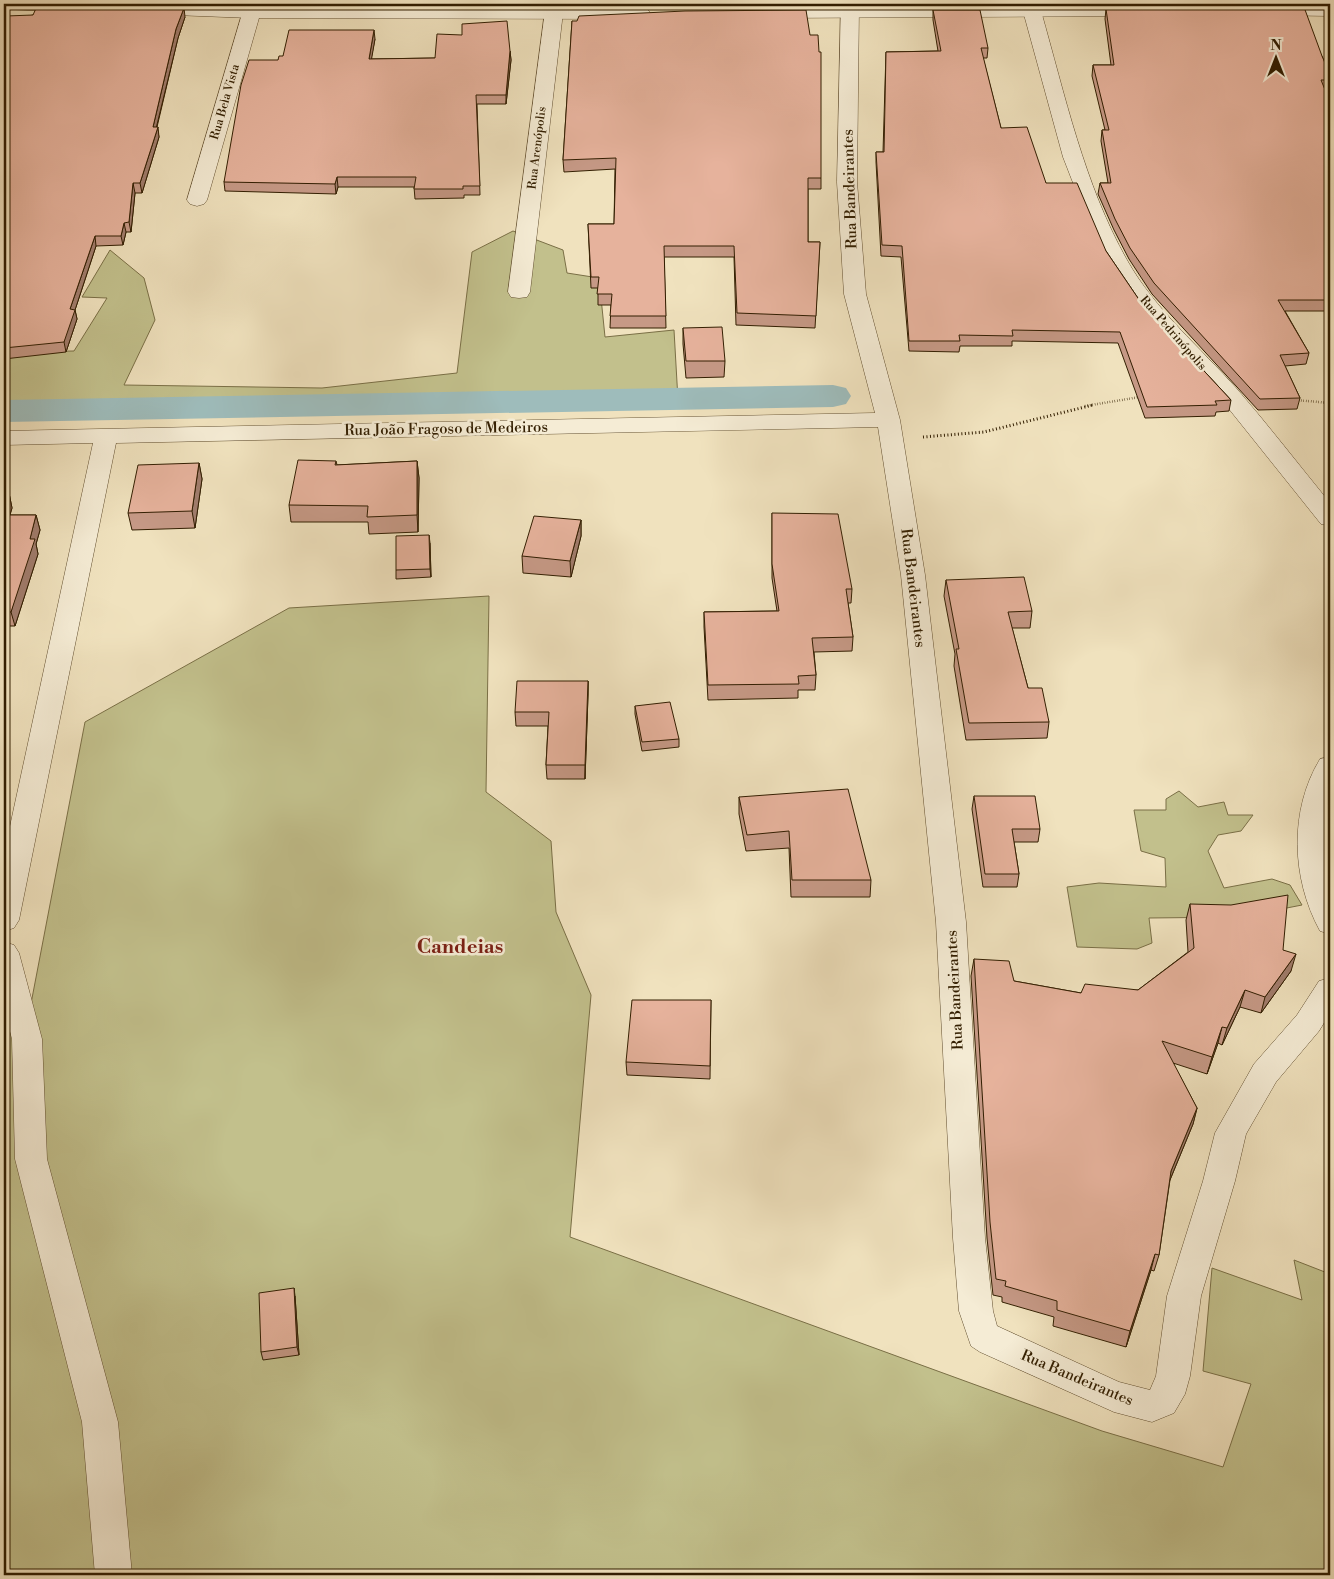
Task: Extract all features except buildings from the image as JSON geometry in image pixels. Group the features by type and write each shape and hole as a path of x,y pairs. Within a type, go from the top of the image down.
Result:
{"street":[{"path":"4,4 93,7"},
{"name":"Rua Bela Vista","path":"197,200 252,8"},
{"path":"752,14 851,8 1032,8 1162,11"},
{"name":"Rua Bandeirantes","path":"851,8 847,182 855,294 889,428 913,575 950,912 968,1238 976,1311 984,1334 992,1341 1114,1396 1152,1406 1162,1402 1168,1394 1173,1376 1184,1296 1219,1181 1231,1133 1265,1073 1308,1023 1330,989"},
{"name":"Rua Pedrinópolis","path":"1032,8 1073,157 1117,261 1150,309 1228,394 1330,518"},
{"path":"132,9 555,9 663,14"},
{"name":"Rua Arenópolis","path":"519,292 555,9"},
{"path":"1251,11 1330,11"},
{"name":"Rua João Fragoso de Medeiros","path":"4,438 889,428"},
{"path":"4,920 106,436"},
{"path":"1330,766 1316,798 1310,832 1319,892 1330,923"},
{"path":"4,953 27,1039 32,1159 100,1422 114,1575"}],"path":[{"path":"889,428 943,436 984,432 1077,407 1143,396"},
{"path":"1293,400 1330,403"}],"shaded area":[{"path":"513,231 563,250 567,273 599,278 605,337 674,330 678,400 4,413 4,352 74,351 107,298 82,297 110,250 144,278 155,320 124,385 322,388 457,373 472,252"},
{"path":"489,596 486,792 551,841 556,912 591,995 570,1237 1102,1431 1223,1467 1251,1384 1203,1371 1212,1268 1302,1300 1294,1260 1330,1274 1330,1575 4,1575 4,992 29,1014 85,722 289,608"},
{"path":"1179,791 1198,807 1224,802 1228,815 1253,815 1241,831 1218,835 1208,851 1224,888 1272,879 1290,885 1302,905 1241,917 1149,918 1152,943 1137,949 1077,947 1067,887 1099,883 1166,887 1165,858 1141,851 1134,810 1166,810 1166,799"}],"waterway":[{"path":"4,411 833,396"}],"district":[{"name":"Candeias","path":"460,947"}]}
